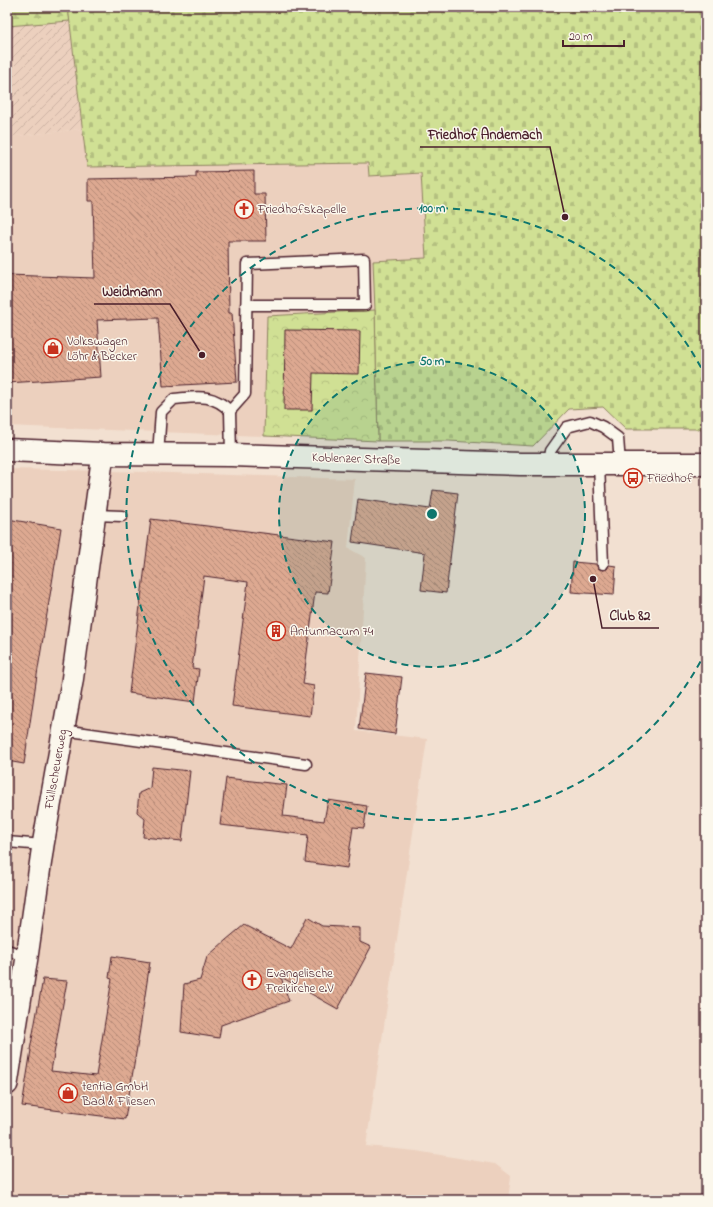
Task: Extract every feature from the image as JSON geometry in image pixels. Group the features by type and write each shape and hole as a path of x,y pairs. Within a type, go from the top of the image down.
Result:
{"street":[{"name":"Koblenzer Straße","path":"7,450 103,454 231,455 520,464 706,464"},
{"name":"Füllscheuerweg","path":"7,1084 43,846 72,682 103,454"}],"lane":[{"path":"231,455 230,412 245,394 246,305 247,264 364,259 365,305 246,305"},
{"path":"158,455 161,412 174,399 203,397 222,404 230,412"},
{"path":"548,464 550,451 567,427 590,421 603,427 618,438 620,464"},
{"path":"598,464 603,564"},
{"path":"95,515 122,516"},
{"path":"63,730 306,764"},
{"path":"7,842 43,846"},
{"path":"7,950 27,957"}],"shaded area":[{"path":"70,21 83,129 7,137 7,26"},
{"path":"83,129 87,167 368,163 369,176 421,173 426,258 373,261 375,310 267,316 264,436 7,426 7,137"},
{"path":"7,469 355,479 348,548 366,558 356,731 427,739 366,1146 416,1151 495,1164 511,1176 508,1200 7,1200"}],"green space":[{"path":"7,7 68,7 70,21 7,26"},
{"path":"68,7 706,7 706,429 626,429 603,407 569,409 533,446 449,441 378,441 373,261 426,258 421,173 369,176 368,163 87,167"},
{"path":"375,310 378,441 264,436 267,316"}],"building":[{"path":"254,171 254,194 265,194 266,241 228,241 229,313 232,313 237,382 163,386 158,318 97,320 101,377 7,383 7,275 95,278 93,201 88,201 88,179 196,177 196,172"},
{"path":"285,330 360,331 359,374 313,373 312,410 284,410"},
{"path":"433,490 458,493 446,593 421,590 425,553 352,542 358,499 430,509"},
{"path":"7,519 61,528 24,764 7,761"},
{"name":"Antunnacum 74","path":"151,519 335,542 328,593 315,592 303,684 314,686 310,716 232,706 248,582 204,576 192,668 199,669 195,702 129,693"},
{"path":"573,562 596,564 598,568 603,570 607,569 609,565 616,566 614,595 571,592"},
{"path":"366,673 402,677 395,734 359,729"},
{"path":"152,767 190,771 182,841 143,837 145,819 137,812 139,793 150,788"},
{"path":"226,778 287,785 283,816 324,821 328,800 367,806 364,828 353,827 347,868 305,862 308,835 220,825"},
{"path":"307,917 322,926 360,928 360,942 371,947 338,1009 281,977 289,1001 221,1025 219,1038 181,1032 184,984 200,980 207,957 244,925 291,949"},
{"path":"112,956 150,962 125,1119 22,1106 30,1050 43,979 67,981 51,1071 96,1076 112,979 109,978"}],"place":[{"name":"Friedhofskapelle","path":"244,209"},
{"name":"Friedhof Andernach","path":"565,217"},
{"name":"Volkswagen Löhr & Becker","path":"53,348"},
{"name":"Weidmann","path":"202,355"},
{"name":"Friedhof","path":"633,478"},
{"name":"Club 82","path":"593,579"},
{"name":"Antunnacum 74","path":"276,631"},
{"name":"Evangelische Freikirche e.V","path":"252,980"},
{"name":"tentia GmbH Bad & Fliesen","path":"68,1093"}]}
